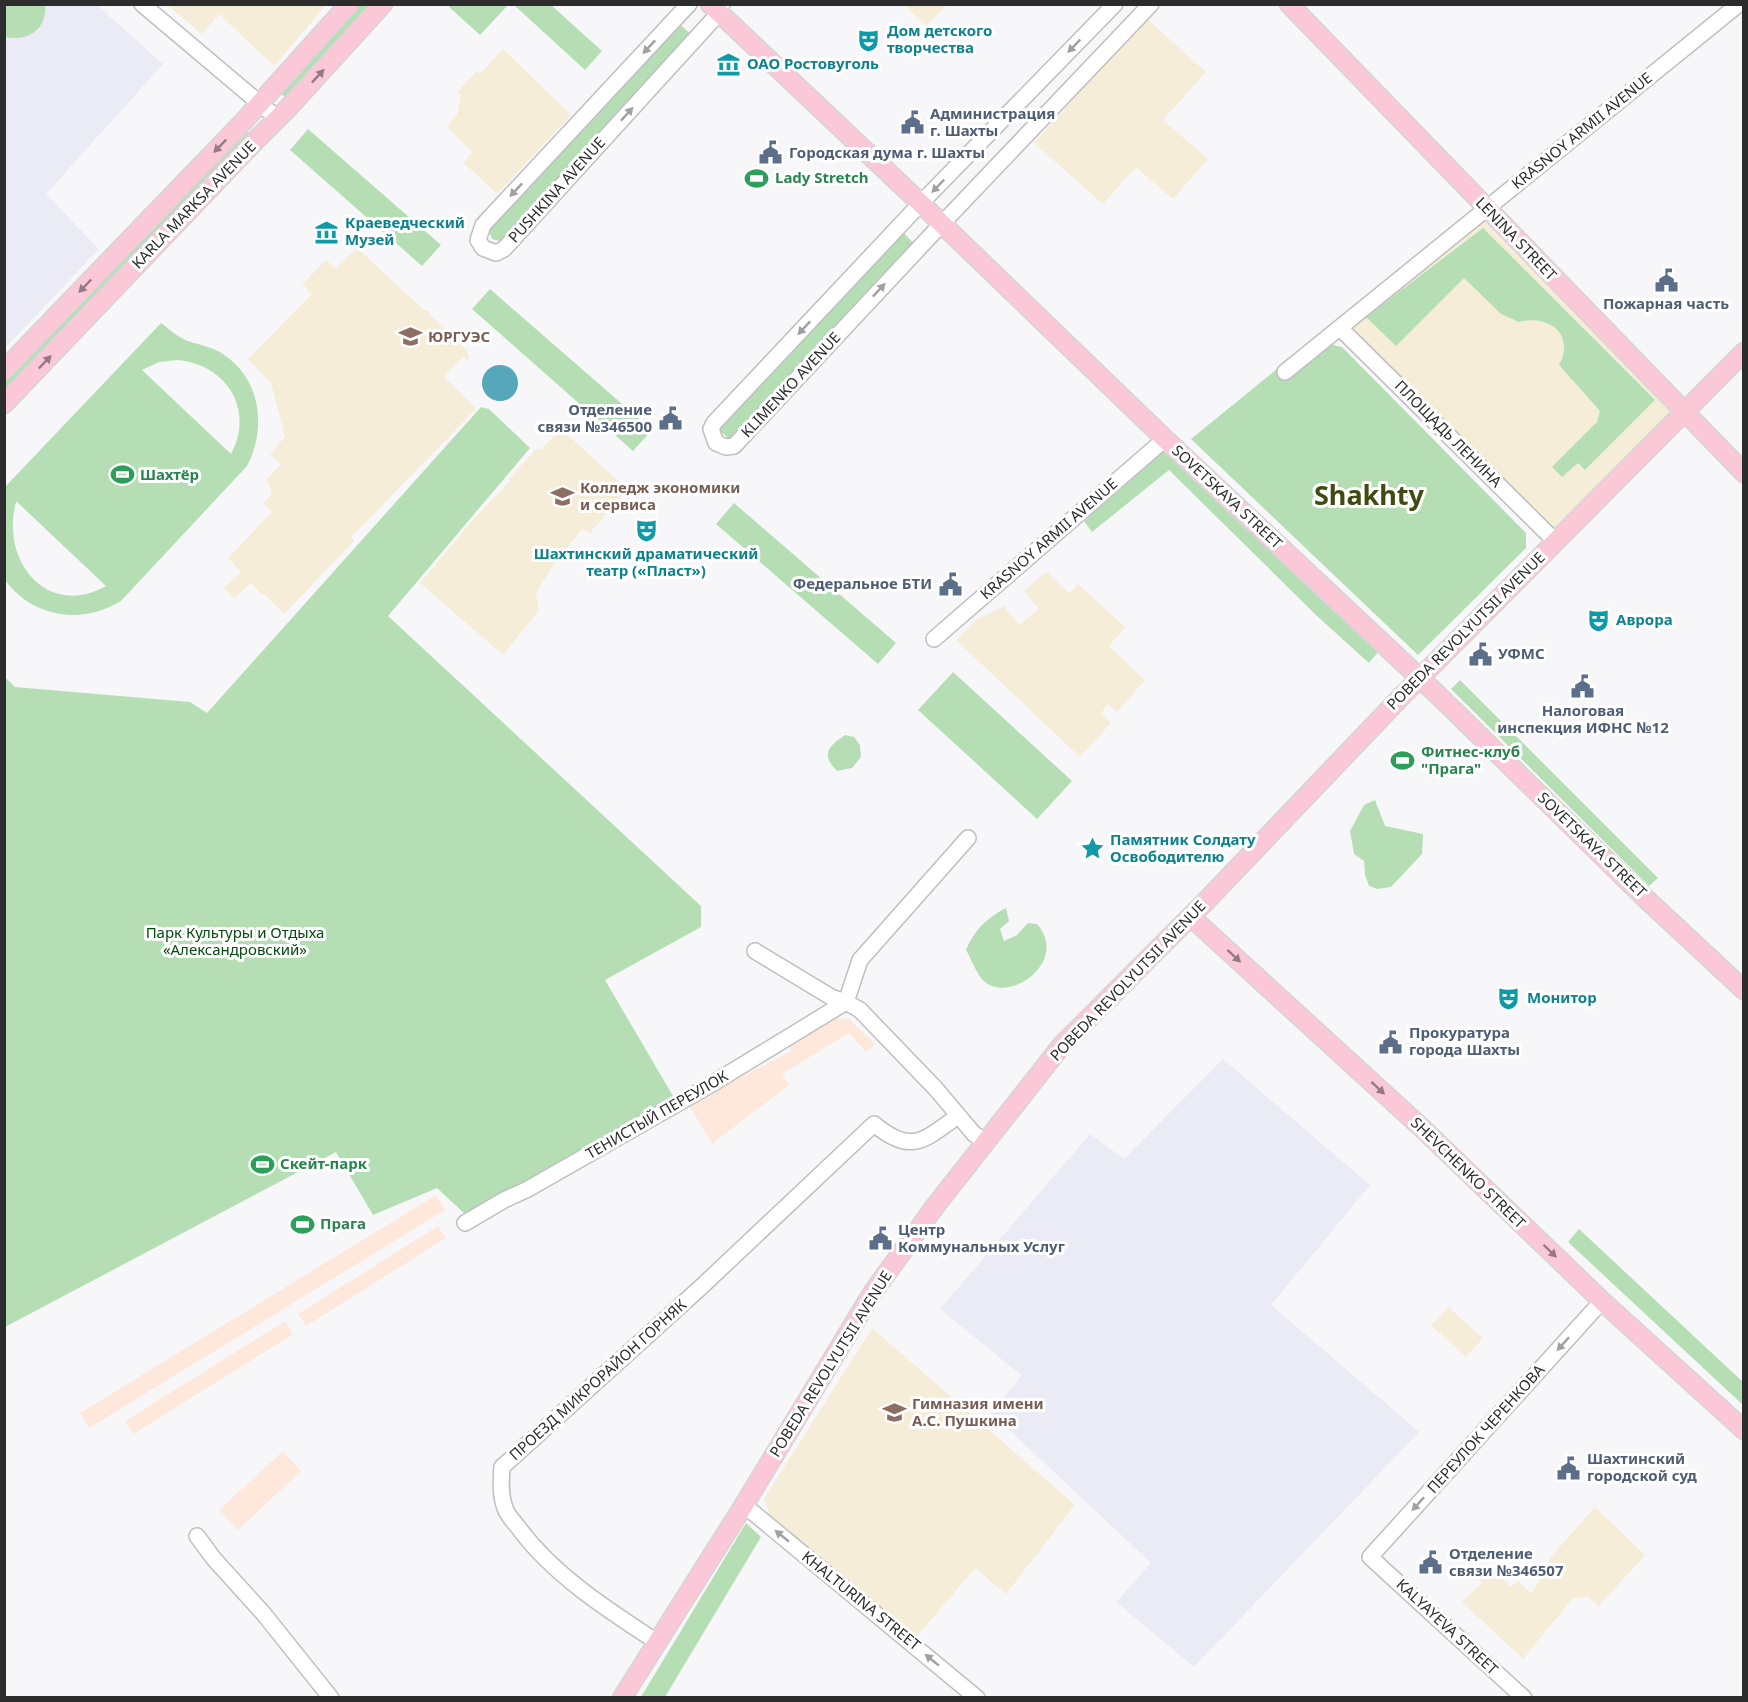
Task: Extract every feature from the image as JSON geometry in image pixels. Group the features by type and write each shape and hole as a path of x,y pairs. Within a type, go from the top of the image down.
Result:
{"main road":[{"name":"KARLA MARKSA AVENUE","path":"4,370 261,104 349,4"},
{"name":"KARLA MARKSA AVENUE","path":"4,404 290,106 383,4"},
{"name":"LENINA STREET","path":"1289,4 1743,473"},
{"name":"SOVETSKAYA STREET","path":"717,7 1165,439 1420,678 1743,990"},
{"name":"POBEDA REVOLYUTSII AVENUE","path":"622,1698 744,1505 873,1292 936,1205 1062,1045 1191,916 1420,678 1743,352"},
{"name":"SHEVCHENKO STREET","path":"1191,916 1743,1430"}],"street":[{"path":"142,4 277,118"},
{"name":"PUSHKINA AVENUE","path":"689,4 483,225 478,240 483,248 496,253 504,249 717,7"},
{"name":"KLIMENKO AVENUE","path":"1115,4 921,203 714,423 711,429 716,443 726,447 734,446 1151,4"},
{"name":"KRASNOY ARMII AVENUE","path":"1285,372 1739,4"},
{"name":"ПЛОЩАДЬ ЛЕНИНА","path":"1340,328 1555,541"},
{"name":"KRASNOY ARMII AVENUE","path":"934,639 1165,439"},
{"path":"846,1002 860,960 968,838"},
{"path":"755,951 831,997 860,1010 936,1089 974,1134 986,1142"},
{"name":"ТЕНИСТЫЙ ПЕРЕУЛОК","path":"465,1223 671,1108 846,1002"},
{"name":"ПРОЕЗД МИКРОРАЙОН ГОРНЯК","path":"657,1642 604,1607 531,1545 505,1509 501,1487 502,1467 700,1288 874,1124 897,1140 917,1142 958,1116"},
{"name":"ПЕРЕУЛОК ЧЕРЕНКОВА","path":"1370,1557 1602,1301"},
{"name":"KHALTURINA STREET","path":"744,1505 977,1698"},
{"path":"197,1536 331,1698"},
{"name":"KALYAYEVA STREET","path":"1370,1557 1524,1698"}],"shaded area":[{"path":"5,5 97,5 163,64 46,194 99,249 5,348"},
{"path":"167,5 326,5 274,66 219,14 202,34"},
{"path":"904,5 947,5 926,26"},
{"path":"1146,18 1206,72 1163,120 1208,159 1173,199 1136,167 1103,204 1034,143"},
{"path":"503,49 571,115 497,194 464,163 472,152 447,127 459,111 461,95 458,91 477,71 480,74"},
{"path":"1486,208 1683,412 1555,541 1340,328"},
{"path":"357,248 425,311 430,312 429,314 468,351 470,357 467,360 463,357 444,377 476,409 351,537 354,541 284,614 251,583 234,598 224,588 241,572 228,558 272,512 263,503 272,494 267,479 281,464 270,454 285,437 271,383 248,359 312,294 302,285 326,260 336,269"},
{"path":"561,429 627,489 590,533 582,529 554,564 536,593 539,610 503,655 420,583 536,449 544,450 542,448"},
{"path":"1047,572 1069,593 1078,584 1125,627 1109,646 1145,680 1117,712 1108,704 1101,713 1111,723 1080,757 956,640 976,620 1004,606 1019,625 1039,609 1024,590"},
{"path":"834,1018 849,1019 875,1044 866,1052 849,1033 782,1074 789,1085 712,1144 689,1105 791,1051 790,1044"},
{"path":"1223,1059 1370,1185 1271,1305 1419,1432 1194,1667 1116,1602 1151,1563 990,1412 1021,1375 940,1309 1090,1134 1124,1159"},
{"path":"436,1195 445,1210 89,1428 80,1413"},
{"path":"438,1226 446,1238 306,1326 298,1314"},
{"path":"1448,1307 1483,1338 1466,1357 1431,1325"},
{"path":"285,1321 293,1334 133,1434 125,1421"},
{"name":"Гимназия имени А.С. Пушкина","path":"872,1328 1075,1505 1006,1594 975,1568 917,1636 772,1521 764,1499"},
{"path":"283,1451 301,1471 238,1530 219,1510"},
{"path":"1595,1507 1645,1555 1599,1606 1588,1597 1573,1598 1523,1659 1462,1602 1482,1583 1475,1576 1487,1564 1511,1587 1518,1581 1531,1593 1546,1573 1550,1558"}],"green space":[{"path":"5,4 45,5 43,21 34,32 28,35 5,37"},
{"path":"357,5 375,5 288,100 278,91"},
{"path":"451,5 508,5 480,35 449,7"},
{"path":"514,5 551,5 602,51 585,70"},
{"path":"676,21 694,37 503,242 492,239 488,230"},
{"path":"308,129 441,245 422,266 290,150"},
{"path":"246,130 251,135 5,391 5,381"},
{"path":"1483,228 1655,400 1585,470 1578,463 1562,477 1552,467 1597,422 1600,411 1559,365 1564,344 1556,329 1549,324 1530,320 1519,322 1501,314 1464,278 1396,346 1366,317"},
{"path":"903,232 915,245 730,440 718,429"},
{"path":"490,289 652,430 633,451 472,309"},
{"path":"161,323 185,340 223,354 236,364 253,390 257,405 257,436 247,466 121,601 106,609 75,615 44,610 29,603 16,593 5,580 5,487","holes":["177,360 194,363 209,370 222,380 231,392 240,421 238,437 231,454 142,370 159,362","17,502 106,586 85,594 65,595 48,590 33,579 22,564 15,545 13,524"]},
{"path":"1330,344 1342,347 1526,533 1526,548 1418,655 1191,439 1277,369 1286,377"},
{"name":"Парк Культуры и Отдыха «Александровский»","path":"481,407 489,409 530,448 388,616 701,906 701,927 605,980 673,1096 466,1215 437,1188 373,1215 336,1152 5,1327 5,677 15,687 190,702 207,713"},
{"path":"1165,450 1378,652 1369,663 1317,616 1169,470 1092,532 1084,521"},
{"path":"734,503 896,643 878,664 716,524"},
{"path":"953,672 1072,781 1037,819 918,710"},
{"path":"1460,680 1658,878 1649,886 1451,689"},
{"path":"845,735 854,737 860,745 861,757 852,768 837,771 828,755 831,747"},
{"path":"1375,800 1385,826 1423,834 1422,854 1391,887 1377,889 1369,886 1364,861 1354,854 1350,831 1364,805"},
{"path":"1006,908 1009,921 1000,929 1004,941 1017,935 1028,923 1037,924 1045,938 1046,951 1042,963 1034,974 1010,987 997,987 983,980 966,950 982,925"},
{"path":"1579,1229 1743,1382 1743,1405 1568,1242"},
{"path":"746,1523 761,1537 665,1697 641,1697"}],"water":[{"path":"500,365 513,370 518,383 513,396 500,401 487,396 482,383 487,370"}],"place":[{"name":"Дом детского творчества","path":"869,40"},
{"name":"ОАО Ростовуголь","path":"729,64"},
{"name":"Администрация г. Шахты","path":"912,123"},
{"name":"Городская дума г. Шахты","path":"771,153"},
{"name":"Lady Stretch","path":"757,178"},
{"name":"Краеведческий Музей","path":"327,232"},
{"name":"Пожарная часть","path":"1666,280"},
{"name":"ЮРГУЭС","path":"410,337"},
{"name":"Отделение связи №346500","path":"670,419"},
{"name":"Шахтёр","path":"122,475"},
{"name":"Колледж экономики и сервиса","path":"562,497"},
{"name":"Шахтинский драматический театр («Пласт»)","path":"646,530"},
{"name":"Федеральное БТИ","path":"950,584"},
{"name":"Аврора","path":"1598,620"},
{"name":"УФМС","path":"1480,654"},
{"name":"Налоговая инспекция ИФНС №12","path":"1583,687"},
{"name":"Фитнес-клуб \"Прага\"","path":"1403,761"},
{"name":"Памятник Солдату Освободителю","path":"1092,849"},
{"name":"Монитор","path":"1509,998"},
{"name":"Прокуратура города Шахты","path":"1391,1042"},
{"name":"Скейт-парк","path":"262,1164"},
{"name":"Прага","path":"302,1224"},
{"name":"Центр Коммунальных Услуг","path":"880,1239"},
{"name":"Гимназия имени А.С. Пушкина","path":"894,1413"},
{"name":"Шахтинский городской суд","path":"1569,1468"},
{"name":"Отделение связи №346507","path":"1431,1563"}],"district":[{"name":"Shakhty","path":"1369,496"}]}
